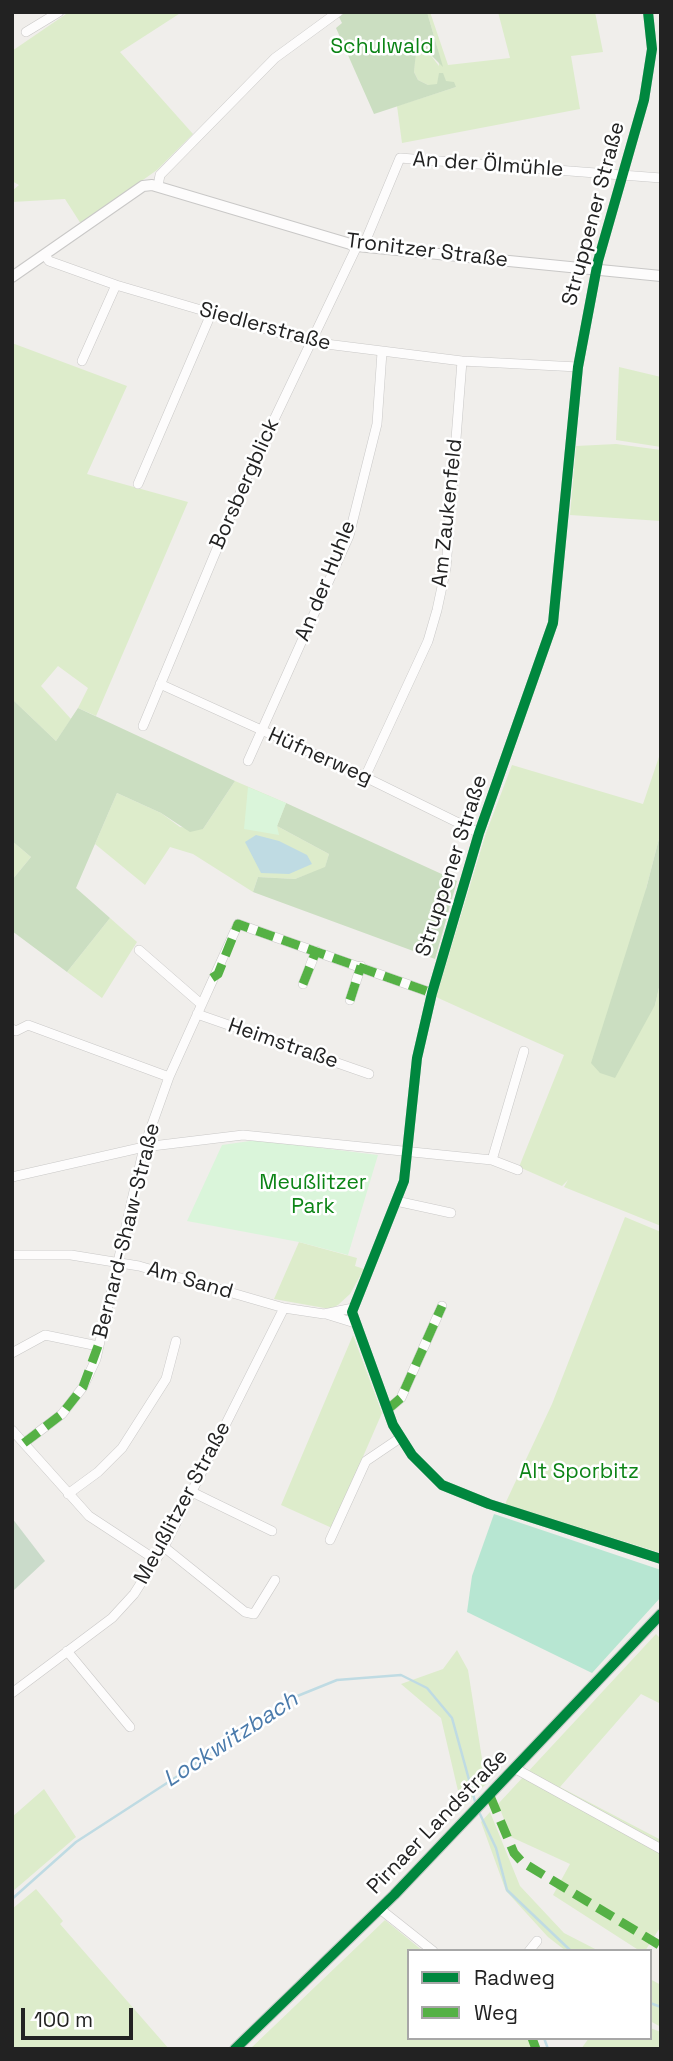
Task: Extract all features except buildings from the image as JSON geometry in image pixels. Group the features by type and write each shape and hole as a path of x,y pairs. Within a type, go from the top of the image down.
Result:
{"street":[{"path":"26,33 59,12"},
{"path":"12,277 143,186 158,186 160,175 275,58 338,12"},
{"name":"Struppener Straße","path":"353,1308 404,1181 417,1058 432,993 479,833 553,623 578,367 596,270 657,49 648,12"},
{"name":"An der Ölmühle","path":"400,158 661,178"},
{"name":"Borsbergblick","path":"143,726 249,471 310,342 360,246 400,158"},
{"name":"Tronitzer Straße","path":"158,186 360,246 661,276"},
{"name":"Siedlerstraße","path":"46,255 49,261 116,285 310,342 462,361 578,367"},
{"path":"82,361 116,285"},
{"path":"138,484 211,314"},
{"name":"An der Huhle","path":"248,761 349,536 377,424 382,352"},
{"name":"Am Zaukenfeld","path":"365,777 428,641 437,610 446,568 462,361"},
{"name":"Hüfnerweg","path":"160,684 365,777 479,833"},
{"name":"Bernard-Shaw-Straße","path":"23,1443 62,1414 83,1387 98,1346 144,1147 169,1077 212,978 218,974 238,924 316,951"},
{"path":"139,950 201,1004"},
{"path":"303,984 316,951 432,993"},
{"path":"350,1000 362,966"},
{"name":"Heimstraße","path":"197,1014 369,1074"},
{"path":"12,1041 14,1030 28,1025 169,1077"},
{"path":"492,1160 524,1051"},
{"path":"12,1177 144,1147 222,1136 256,1135 492,1160 518,1170"},
{"path":"396,1201 451,1213"},
{"name":"Am Sand","path":"12,1255 71,1255 118,1262 284,1308 355,1322"},
{"path":"387,1410 401,1398 442,1306"},
{"name":"Meußlitzer Straße","path":"12,1693 112,1618 134,1594 164,1548 284,1308"},
{"path":"353,1308 355,1322 387,1410 400,1438 422,1467 449,1489 659,1560"},
{"name":"Am Sand","path":"324,1314 353,1308"},
{"path":"12,1353 45,1335 98,1346"},
{"path":"68,1494 98,1472 122,1448 166,1379 176,1341"},
{"path":"12,1430 89,1516 156,1560"},
{"path":"330,1540 366,1461 400,1438"},
{"path":"192,1492 272,1531"},
{"path":"164,1548 245,1612 254,1614 275,1580"},
{"name":"Pirnaer Landstraße","path":"234,2049 380,1909 483,1804 661,1614"},
{"path":"68,1651 130,1727"},
{"path":"516,1769 661,1849"},
{"path":"380,1909 430,1949"},
{"path":"530,1949 537,1941"}],"green space":[{"path":"69,12 182,12 120,52 193,134 157,170 81,224 65,199 12,202 12,191 19,185 12,181 12,51"},
{"name":"Schulwald","path":"346,12 427,12 443,67 429,53 416,52 414,72 418,80 428,85 437,84 439,73 443,73 446,81 454,82 456,87 374,114 336,28 342,23 339,17"},
{"path":"427,12 430,12 448,65 510,58 498,12 595,12 603,52 571,56 580,109 402,143 397,106 456,87 428,85 418,80 414,72 415,52 429,53 439,66 438,50"},
{"path":"12,343 127,386 87,474 188,502 96,716 78,708 88,688 58,666 41,686 71,719 56,741 12,699"},
{"path":"619,367 661,377 661,447 616,440"},
{"path":"616,444 661,450 661,521 570,515 576,446"},
{"path":"12,699 56,741 78,708 235,781 203,829 190,832 161,813 117,793 76,888 110,918 67,972 12,931 12,880 31,857 12,841"},
{"path":"661,751 661,831 646,889 655,1005 661,979 661,1226 564,1187 568,1180 562,1186 519,1167 564,1055 436,997 486,833 512,765 643,804"},
{"path":"235,781 286,803 277,826 329,854 325,868 295,879 258,877 253,892 193,854 170,847 145,885 95,844 117,793 161,813 180,827 203,829"},
{"path":"248,787 286,803 277,826 279,835 244,829"},
{"path":"286,803 457,881 435,959 253,892 258,877 295,879 325,867 329,854 277,826"},
{"path":"661,831 661,979 655,1005 615,1078 600,1073 591,1063 646,889"},
{"path":"12,841 31,857 12,880"},
{"path":"110,918 137,942 102,998 67,972"},
{"name":"Meußlitzer Park","path":"257,1140 378,1155 348,1255 299,1242 187,1221 222,1145"},
{"name":"Alt Sporbitz","path":"625,1217 661,1232 661,1553 505,1504 552,1404"},
{"path":"299,1242 357,1258 355,1266 364,1269 350,1294 338,1305 330,1309 274,1299"},
{"path":"353,1335 382,1413 332,1528 281,1505"},
{"path":"494,1514 661,1570 661,1597 592,1673 467,1612 472,1576"},
{"path":"12,1518 45,1561 12,1592"},
{"path":"656,1634 661,1639 661,1704 641,1694 560,1787 661,1840 661,1926 646,1949 637,1949 553,1895 570,1864 511,1837 498,1804"},
{"path":"457,1650 468,1670 486,1784 462,1808 441,1718 401,1684 443,1669"},
{"path":"44,1789 76,1837 12,1892 12,1817"},
{"path":"490,1812 520,1886 564,1933 595,1949 563,1949 548,1937 506,1891 481,1822"},
{"path":"36,1889 63,1921 60,1924 169,2049 12,2049 12,1909"},
{"path":"385,1920 421,1949 407,1949 407,2040 531,2040 534,2049 250,2049"},
{"path":"652,1980 661,1985 661,2027 652,2022"},
{"path":"652,2029 661,2032 661,2049 581,2049 588,2040 652,2040"}],"water":[{"path":"256,835 279,841 307,855 312,864 289,874 261,873 245,842"}],"waterway":[{"name":"Lockwitzbach","path":"12,1899 76,1842 187,1770 231,1736 290,1699 337,1680 401,1675 427,1688 452,1718 476,1805"},
{"name":"Lockwitzbach","path":"479,1812 496,1848 507,1890 569,1949"},
{"path":"652,2004 661,2007"},
{"name":"Lockwitzbach","path":"545,2040 548,2049"}],"marked path":[{"path":"212,978 218,974 238,924 432,993"},
{"path":"303,984 316,951"},
{"path":"350,1000 361,966"},
{"path":"387,1410 401,1398 442,1306"},
{"path":"24,1443 62,1414 83,1387 98,1346"},
{"path":"490,1796 514,1853 522,1862 661,1946"},
{"path":"533,2040 536,2049"}],"cycle path":[{"path":"648,12 652,49 644,100 598,261 578,367 553,623 479,833 432,993 417,1058 404,1181 352,1312 393,1425 412,1455 442,1485 489,1504 661,1559"},
{"path":"235,2049 394,1895 661,1614"}]}
